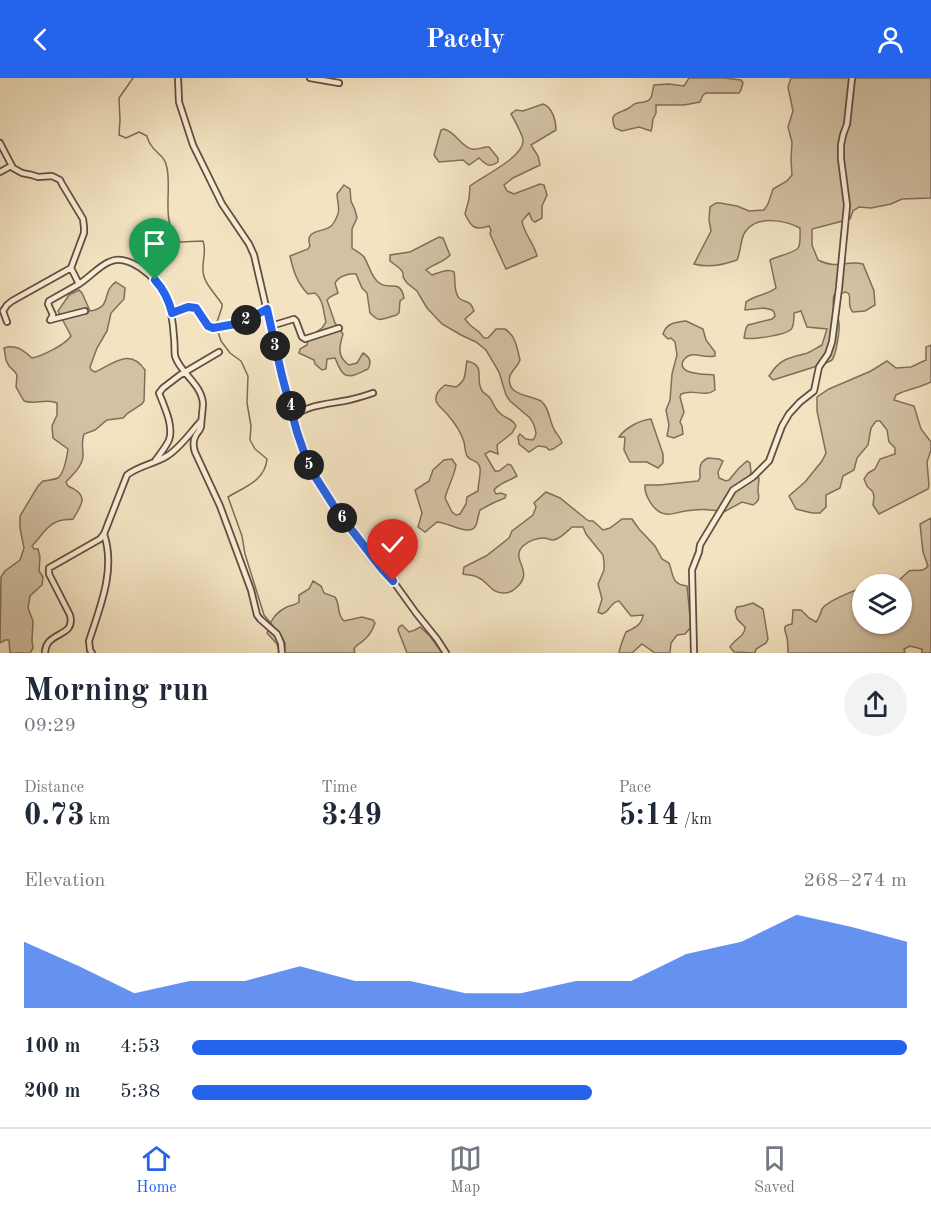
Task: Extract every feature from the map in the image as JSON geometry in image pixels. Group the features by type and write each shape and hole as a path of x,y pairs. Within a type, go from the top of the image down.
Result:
{"street":[{"path":"178,78 178,102 193,145 222,204 254,255 282,376 309,467 337,511 446,653"},
{"path":"310,78 339,83"},
{"path":"694,653 692,570 699,552 699,545 733,490 753,477 769,461 789,414 814,391 819,367 828,354 832,342 847,205 841,145 847,124 852,78"},
{"path":"0,142 13,168 38,177 49,175 62,184 83,219 84,227 84,233 71,268 7,305 3,311 8,322"},
{"path":"0,172 11,166"},
{"path":"85,311 50,320 53,315 48,304 49,301 79,284 109,262 120,260 134,263 161,286 170,303 177,362 195,384 202,399 201,426 194,443 195,453 220,506 251,590 257,615 277,634 281,642 282,653"},
{"path":"71,268 79,284"},
{"path":"172,313 188,307 196,308 208,326 213,328 241,323 267,309"},
{"path":"271,326 295,320 305,339 339,328"},
{"path":"154,463 169,440 170,434 167,409 159,393 180,375 219,352"},
{"path":"294,416 317,406 373,393"},
{"path":"45,653 48,644 71,625 70,615 49,574 49,568 96,542 104,534 125,478 133,471 154,463 175,450 201,421"},
{"path":"92,653 89,641 108,580 108,546 104,534"}],"shaded area":[{"path":"689,78 724,78 741,80 743,83 739,93 706,93 700,102 684,105 656,105 651,131 639,127 622,131 615,128 614,116 634,104 649,100 654,85 684,86"},
{"path":"791,78 931,78 931,198 902,199 871,208 859,207 853,211 850,219 812,229 812,245 818,260 836,265 863,264 874,291 875,305 865,311 853,312 849,294 846,292 834,295 833,305 839,326 832,360 773,380 769,376 780,363 788,358 808,353 822,345 827,329 807,327 801,311 794,313 793,325 789,331 770,336 744,338 748,325 772,319 775,316 772,310 764,308 745,310 746,302 776,288 770,260 798,248 800,228 779,221 756,223 745,232 737,260 705,266 694,264 711,231 710,207 720,203 749,211 764,210 773,189 787,181 792,175 792,142 788,127 793,111 788,87"},
{"path":"543,104 553,114 556,130 531,145 538,156 540,165 504,185 507,191 514,194 540,184 544,185 547,195 542,206 542,218 535,222 529,213 522,221 537,256 506,269 490,234 489,226 474,227 465,214 470,186 510,160 522,146 523,138 511,114 516,110 523,111"},
{"path":"444,129 471,149 489,147 498,158 498,162 488,165 479,158 469,165 463,160 439,162 434,155 441,130"},
{"path":"344,185 350,189 351,201 357,218 352,229 352,248 364,257 378,282 386,286 397,286 404,298 400,301 399,313 380,320 370,313 367,293 362,288 356,274 339,278 335,283 338,293 327,300 335,323 343,334 340,347 342,359 349,365 357,363 363,353 370,362 368,369 348,376 342,371 335,358 327,359 326,369 322,370 314,360 299,353 300,349 307,345 309,337 322,328 326,322 320,299 315,293 308,294 301,285 290,256 308,249 312,234 333,224 339,212 337,194"},
{"path":"439,237 443,238 450,255 426,270 432,275 446,271 454,272 457,295 461,300 469,303 474,311 465,319 484,338 488,338 496,329 505,329 512,335 520,360 510,376 509,383 511,388 520,394 537,399 544,404 562,443 553,449 538,446 529,452 519,444 520,434 526,439 533,440 536,433 534,425 530,418 506,395 499,372 486,350 476,342 442,324 427,308 417,291 407,283 401,270 390,261 390,255 410,252"},
{"path":"116,282 125,288 124,299 111,313 107,331 90,367 95,372 121,359 133,359 145,370 144,401 123,418 107,420 95,430 84,434 81,463 66,482 79,493 81,504 73,519 53,524 32,546 38,549 39,571 43,577 42,585 30,596 28,608 33,621 33,648 30,653 10,653 9,640 0,643 1,577 5,571 20,560 24,548 20,516 43,481 60,476 68,449 53,438 52,426 57,415 57,403 24,401 16,387 17,375 6,360 4,348 16,347 32,358 59,346 71,336 58,311 69,295 79,290 90,311 102,306 109,290"},
{"path":"686,321 703,329 715,356 691,355 683,361 682,366 693,373 714,375 715,390 707,393 685,392 681,394 684,412 680,422 683,434 674,438 667,436 669,425 666,410 670,400 672,374 677,355 675,342 663,334 669,325"},
{"path":"931,345 931,382 896,395 894,400 914,406 921,429 931,442 927,462 928,489 879,514 873,505 873,492 864,479 875,469 880,459 895,454 895,448 889,442 887,430 880,421 876,421 871,428 868,445 857,458 854,470 843,476 840,488 826,495 826,507 820,513 796,509 789,496 805,482 826,453 817,411 817,397 887,361 896,368 911,367 926,360 926,347"},
{"path":"467,361 477,366 479,383 483,392 496,409 512,420 516,426 512,433 497,445 498,454 490,451 485,454 495,471 499,471 508,464 517,476 494,490 496,494 506,495 505,498 480,510 473,529 464,530 437,522 425,532 418,527 422,513 415,490 429,481 433,470 444,460 452,459 456,465 445,498 452,512 456,515 460,514 467,497 478,491 479,465 467,456 459,431 436,400 437,393 445,385 456,387 462,381"},
{"path":"651,419 663,454 663,463 658,468 647,462 630,462 624,450 625,438 619,437 633,425"},
{"path":"708,458 723,461 718,472 719,478 726,481 747,461 750,463 750,476 759,478 757,502 753,505 742,502 724,512 699,510 668,514 654,507 648,498 645,485 698,481 701,464"},
{"path":"546,492 560,498 603,530 622,519 632,519 655,546 662,559 669,563 676,581 687,586 691,627 685,634 677,635 671,643 670,653 655,653 642,644 632,653 619,653 626,632 639,624 643,615 631,616 619,601 605,613 598,612 602,599 598,584 604,570 603,555 583,527 572,527 561,537 553,540 538,539 523,546 519,556 524,576 510,592 500,593 480,579 463,574 464,567 486,556 533,515 536,507 534,503"},
{"path":"931,518 931,653 922,653 922,649 910,646 904,649 905,653 788,653 785,627 792,624 793,610 801,610 816,622 825,606 852,592 852,634 912,634 912,574 906,574 928,566 923,552 920,524"},
{"path":"313,581 321,586 324,593 335,597 340,616 344,621 362,617 373,620 375,623 368,636 354,649 355,653 278,653 277,644 267,633 271,622 281,610 299,602 299,595 309,589"},
{"path":"753,603 763,609 768,639 756,649 755,653 734,652 730,647 745,630 737,619 735,611 737,607"},
{"path":"402,625 409,632 420,627 430,636 442,653 407,653 398,630"}],"waterway":[{"path":"133,78 119,98 119,135 126,138 139,132 147,136 153,148 164,160 168,178 170,226 180,242 203,241 204,275 207,284 222,304 216,325"},
{"path":"217,329 221,341 230,353 241,361 248,376 247,403 251,426 250,440 255,449 267,459 258,478 228,497 242,536 245,554 264,615 282,637 285,644 284,652"}],"route":[{"path":"155,280 166,295 172,313 192,306 196,308 208,326 213,328 241,323 267,309 282,376 309,467 337,511 393,581"}]}
